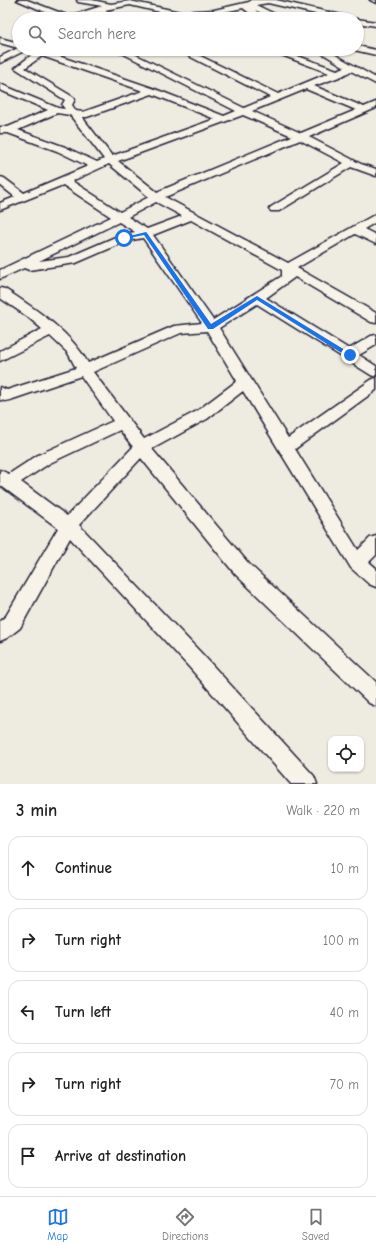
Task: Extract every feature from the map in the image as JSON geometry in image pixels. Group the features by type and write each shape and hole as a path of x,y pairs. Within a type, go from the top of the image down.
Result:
{"street":[{"path":"21,0 51,12"},
{"path":"81,0 111,6 130,3 171,12"},
{"path":"92,12 125,0"},
{"path":"214,12 268,0 318,12"},
{"path":"251,3 247,8 252,12"},
{"path":"251,3 268,12"},
{"path":"98,10 102,12"},
{"path":"364,22 376,24"},
{"path":"0,40 12,44"},
{"path":"364,50 376,53"},
{"path":"0,60 12,54"},
{"path":"30,56 19,68 70,99 68,105 110,160 156,197 288,268 376,318"},
{"path":"50,56 152,91 224,119"},
{"path":"132,56 243,112 300,136 351,163 376,173"},
{"path":"193,56 279,98"},
{"path":"289,56 339,74"},
{"path":"332,56 376,81"},
{"path":"0,207 64,181 110,160 243,112 353,67"},
{"path":"307,86 364,110"},
{"path":"1,88 56,110 84,115 152,91"},
{"path":"0,275 120,217 156,197 376,105"},
{"path":"5,130 56,110"},
{"path":"5,130 61,149 97,166"},
{"path":"275,209 351,163"},
{"path":"0,180 23,198"},
{"path":"64,181 146,234 211,327 357,563 376,580"},
{"path":"14,268 72,260 124,238 146,234 191,216"},
{"path":"288,268 376,217"},
{"path":"355,229 376,240"},
{"path":"0,392 5,396 85,370 179,329 211,327 289,277 288,268"},
{"path":"0,292 33,314 74,351 85,370 123,423 242,569 376,696"},
{"path":"257,298 376,372"},
{"path":"0,357 51,330"},
{"path":"350,355 376,339"},
{"path":"0,632 13,622 68,526 142,447 202,415 245,382"},
{"path":"285,448 376,383"},
{"path":"123,423 4,479 68,526 197,662 306,784"},
{"path":"357,563 376,543"}],"route":[{"path":"124,238 146,234 211,327 257,298 350,355"}]}
